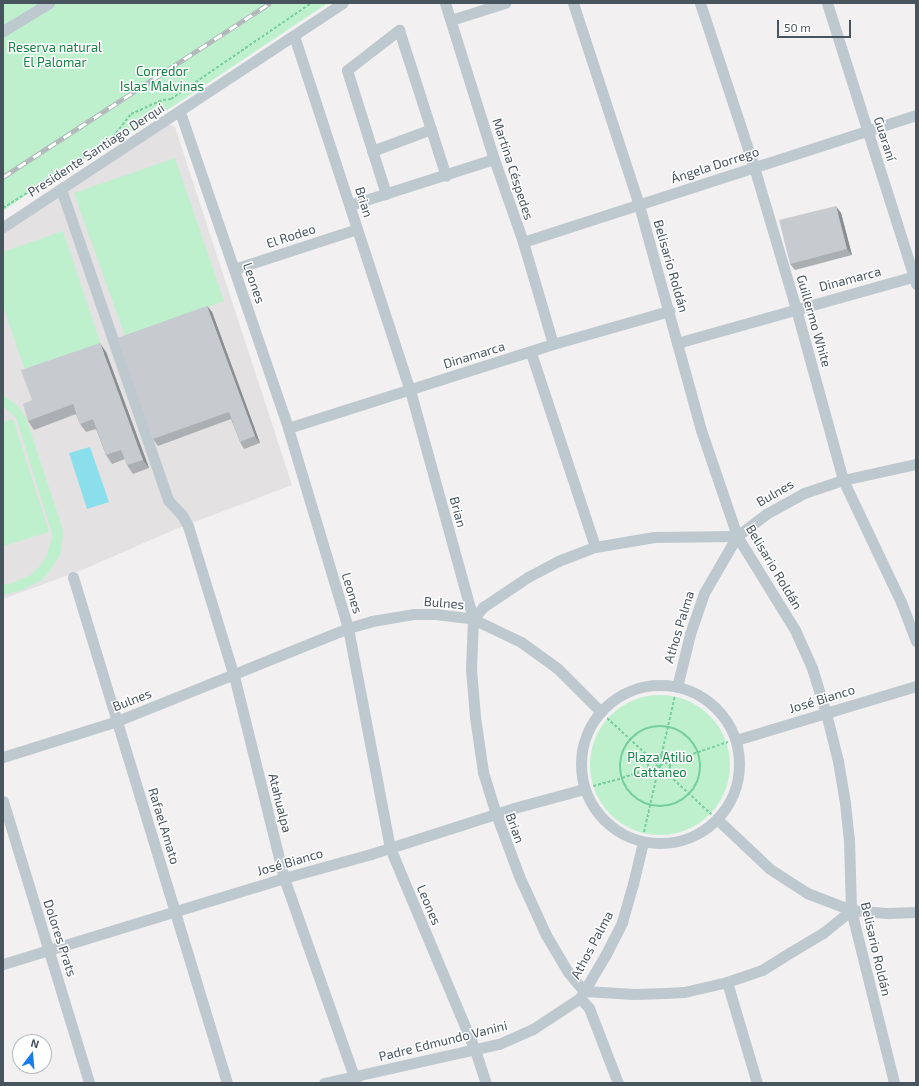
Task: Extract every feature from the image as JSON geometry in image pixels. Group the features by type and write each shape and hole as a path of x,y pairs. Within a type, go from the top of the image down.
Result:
{"street":[{"path":"3,31 49,3"},
{"name":"Presidente Santiago Derqui","path":"3,227 180,112 343,3"},
{"name":"Martina Céspedes","path":"445,3 494,159 523,242 553,344"},
{"path":"450,20 505,3"},
{"name":"Belisario Roldán","path":"573,3 639,205 701,430 738,536 795,630 812,668 826,713 838,761 845,803 849,839 851,910 894,1083"},
{"name":"Guillermo White","path":"700,3 754,167 844,480 901,602 916,641"},
{"name":"Guaraní","path":"827,3 915,279"},
{"path":"386,194 347,70 399,30 446,176"},
{"name":"Brian","path":"294,36 410,390 473,620 471,669 475,717 483,772 496,814 519,876 546,935 589,1008 618,1083"},
{"name":"Leones","path":"180,112 288,428 348,628 390,848 475,1050 486,1083"},
{"name":"Ángela Dorrego","path":"523,242 916,115"},
{"path":"372,151 431,129"},
{"path":"350,205 446,176 494,159"},
{"name":"Atahualpa","path":"61,189 168,500 182,515 188,526 234,676 284,878 355,1080"},
{"name":"El Rodeo","path":"234,269 357,229"},
{"name":"Dinamarca","path":"677,343 796,309 915,279"},
{"name":"Dinamarca","path":"288,428 553,344 669,311"},
{"path":"531,352 595,547"},
{"name":"Bulnes","path":"3,757 117,721 234,676 348,628 372,621 414,614 435,614 473,620 483,607 528,577 558,561 595,547 654,537 738,536 766,514 793,497 817,487 916,464"},
{"name":"Athos Palma","path":"677,687 690,634 704,593 738,536"},
{"name":"Rafael Amato","path":"73,577 227,1083"},
{"path":"473,620 515,639 539,654 578,687 600,712"},
{"path":"656,685 677,687 696,694 713,706 727,721 736,740 740,761 738,782 730,802 718,820 695,836 669,844 642,842 617,831 598,814 584,789 581,770 582,749 589,730 600,712 616,698 635,689 656,685"},
{"name":"José Bianco","path":"736,740 916,686"},
{"name":"José Bianco","path":"3,964 284,878 390,848 496,814 584,789"},
{"name":"Dolores Prats","path":"3,801 89,1083"},
{"path":"718,820 770,869 795,887 823,900 851,910 889,913 916,912"},
{"name":"Athos Palma","path":"582,994 606,954 622,922 633,884 642,842"},
{"path":"582,994 649,994 684,992 727,982 762,970 823,933 851,910"},
{"path":"727,982 757,1083"},
{"name":"Padre Edmundo Vanini","path":"324,1083 355,1080 475,1050 519,1037 545,1022 582,994"}],"path":[{"path":"3,208 113,137 131,114 163,100 171,99 311,3"},
{"path":"642,842 677,687"},
{"path":"600,712 718,820"},
{"path":"655,726 668,727 685,735 693,743 698,753 700,763 699,774 695,785 689,793 671,804 661,806 650,804 633,795 622,778 620,758 630,739 646,728 655,726"},
{"path":"584,789 736,740"},
{"path":"656,756 666,758 669,762 670,768 667,773 662,776 657,776 649,769 651,759 656,756"}],"shaded area":[{"path":"167,123 175,127 292,485 176,529 82,570 3,599 3,232"}],"green space":[{"path":"3,3 328,3 172,107 39,186 3,211"},
{"path":"175,158 224,301 125,336 74,193"},
{"path":"63,231 102,348 26,373 3,306 3,252"},
{"path":"3,395 19,407 26,418 62,527 63,536 60,555 42,580 22,590 3,595 3,584 9,584 31,575 40,566 46,557 52,538 51,530 16,418 3,406"},
{"path":"13,419 49,532 3,546 3,422"},
{"name":"Plaza Atilio Cattaneo","path":"667,695 687,700 710,715 725,738 729,751 729,779 725,792 710,815 687,830 674,834 653,835 633,830 610,815 595,792 591,779 590,758 595,738 610,715 633,700 646,696"}],"water":[{"path":"90,447 109,502 87,509 69,453"}],"building":[{"path":"836,206 847,249 790,264 779,220"},
{"path":"207,306 255,436 240,442 229,412 153,439 117,338"},
{"path":"100,343 143,460 127,465 121,450 106,455 93,419 80,424 73,404 28,421 23,404 32,400 21,370"}],"railway":[{"path":"3,177 270,3"}],"park label":[{"name":"Reserva natural El Palomar","path":"55,56"},
{"name":"Corredor Islas Malvinas","path":"162,80"}]}
